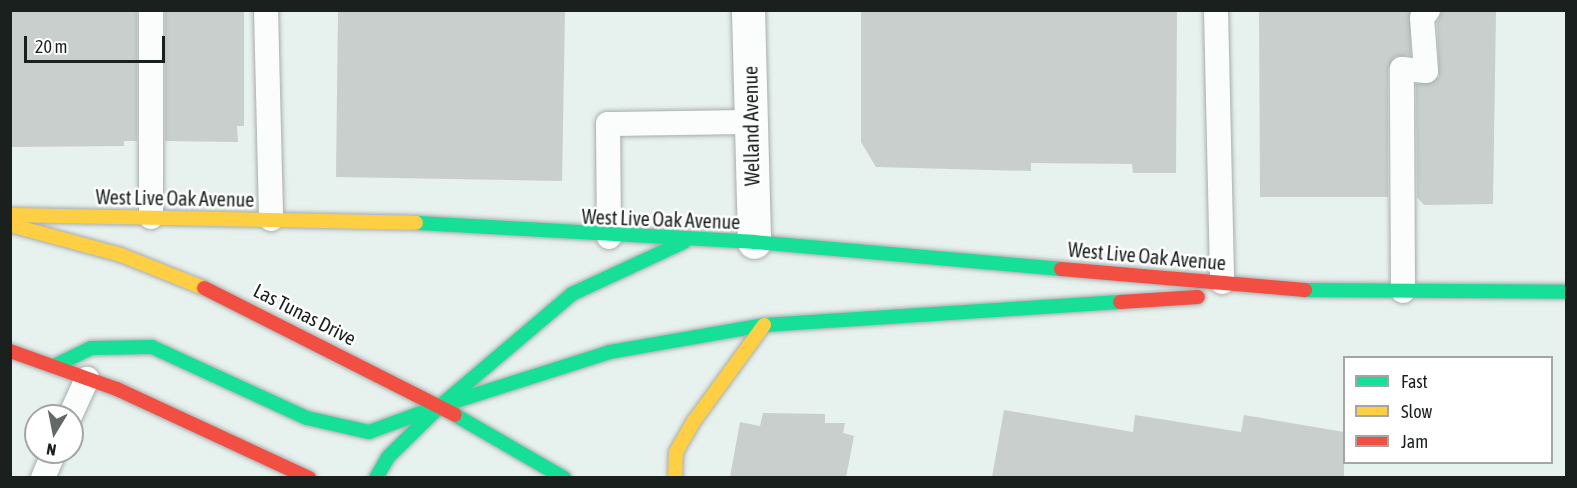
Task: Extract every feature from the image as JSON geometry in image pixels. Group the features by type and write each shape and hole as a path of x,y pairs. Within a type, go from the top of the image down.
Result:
{"street":[{"name":"Welland Avenue","path":"748,10 754,242"},
{"name":"West Live Oak Avenue","path":"10,215 271,219 609,237 754,242 1309,290"},
{"name":"Las Tunas Drive","path":"10,225 121,255 238,302 440,406 564,477"},
{"path":"54,366 91,348 152,347 307,418 369,432 440,406 572,294 688,240"},
{"name":"West Live Oak Avenue","path":"376,477 388,457 440,406 610,352 764,325 1309,290 1566,292"},
{"path":"675,477 676,452 694,421 764,325"},
{"path":"10,351 87,379 309,477"}],"lane":[{"path":"151,10 152,217"},
{"path":"266,10 271,219"},
{"path":"1216,10 1222,282"},
{"path":"1403,291 1402,69 1426,70 1422,18 1428,10"},
{"path":"609,237 608,124 751,122"},
{"path":"76,404 87,379"}],"building":[{"path":"10,10 137,10 137,141 124,141 124,146 10,147"},
{"path":"165,10 244,10 244,126 237,126 238,142 165,141"},
{"path":"338,10 565,10 562,181 336,177"},
{"path":"861,10 1177,10 1176,173 1133,173 1132,164 1031,163 1031,171 876,167 861,142"},
{"path":"1259,10 1410,10 1411,55 1395,57 1388,69 1388,197 1260,197"},
{"path":"1442,10 1496,10 1493,204 1424,205 1417,197 1416,84 1439,77 1437,22"},
{"path":"1004,410 1133,432 1135,415 1241,432 1244,415 1343,432 1344,477 992,477"},
{"path":"763,413 825,414 825,423 845,423 843,433 854,436 846,477 730,477 740,422 760,426"}],"traffic: fast":[{"path":"416,223 754,242 1061,269"},
{"path":"376,478 388,457 440,406 572,294 684,242"},
{"path":"1305,290 1566,292"},
{"path":"440,406 610,352 764,325 1120,302"},
{"path":"54,366 91,348 152,347 307,418 369,432 440,406"},
{"path":"455,415 564,478"}],"traffic: slow":[{"path":"10,215 416,223"},
{"path":"10,225 121,255 204,288"},
{"path":"675,478 676,452 694,421 764,325"}],"traffic: jam":[{"path":"1061,269 1305,290"},
{"path":"204,288 455,415"},
{"path":"1120,302 1198,297"},
{"path":"10,351 117,389 309,478"}]}
